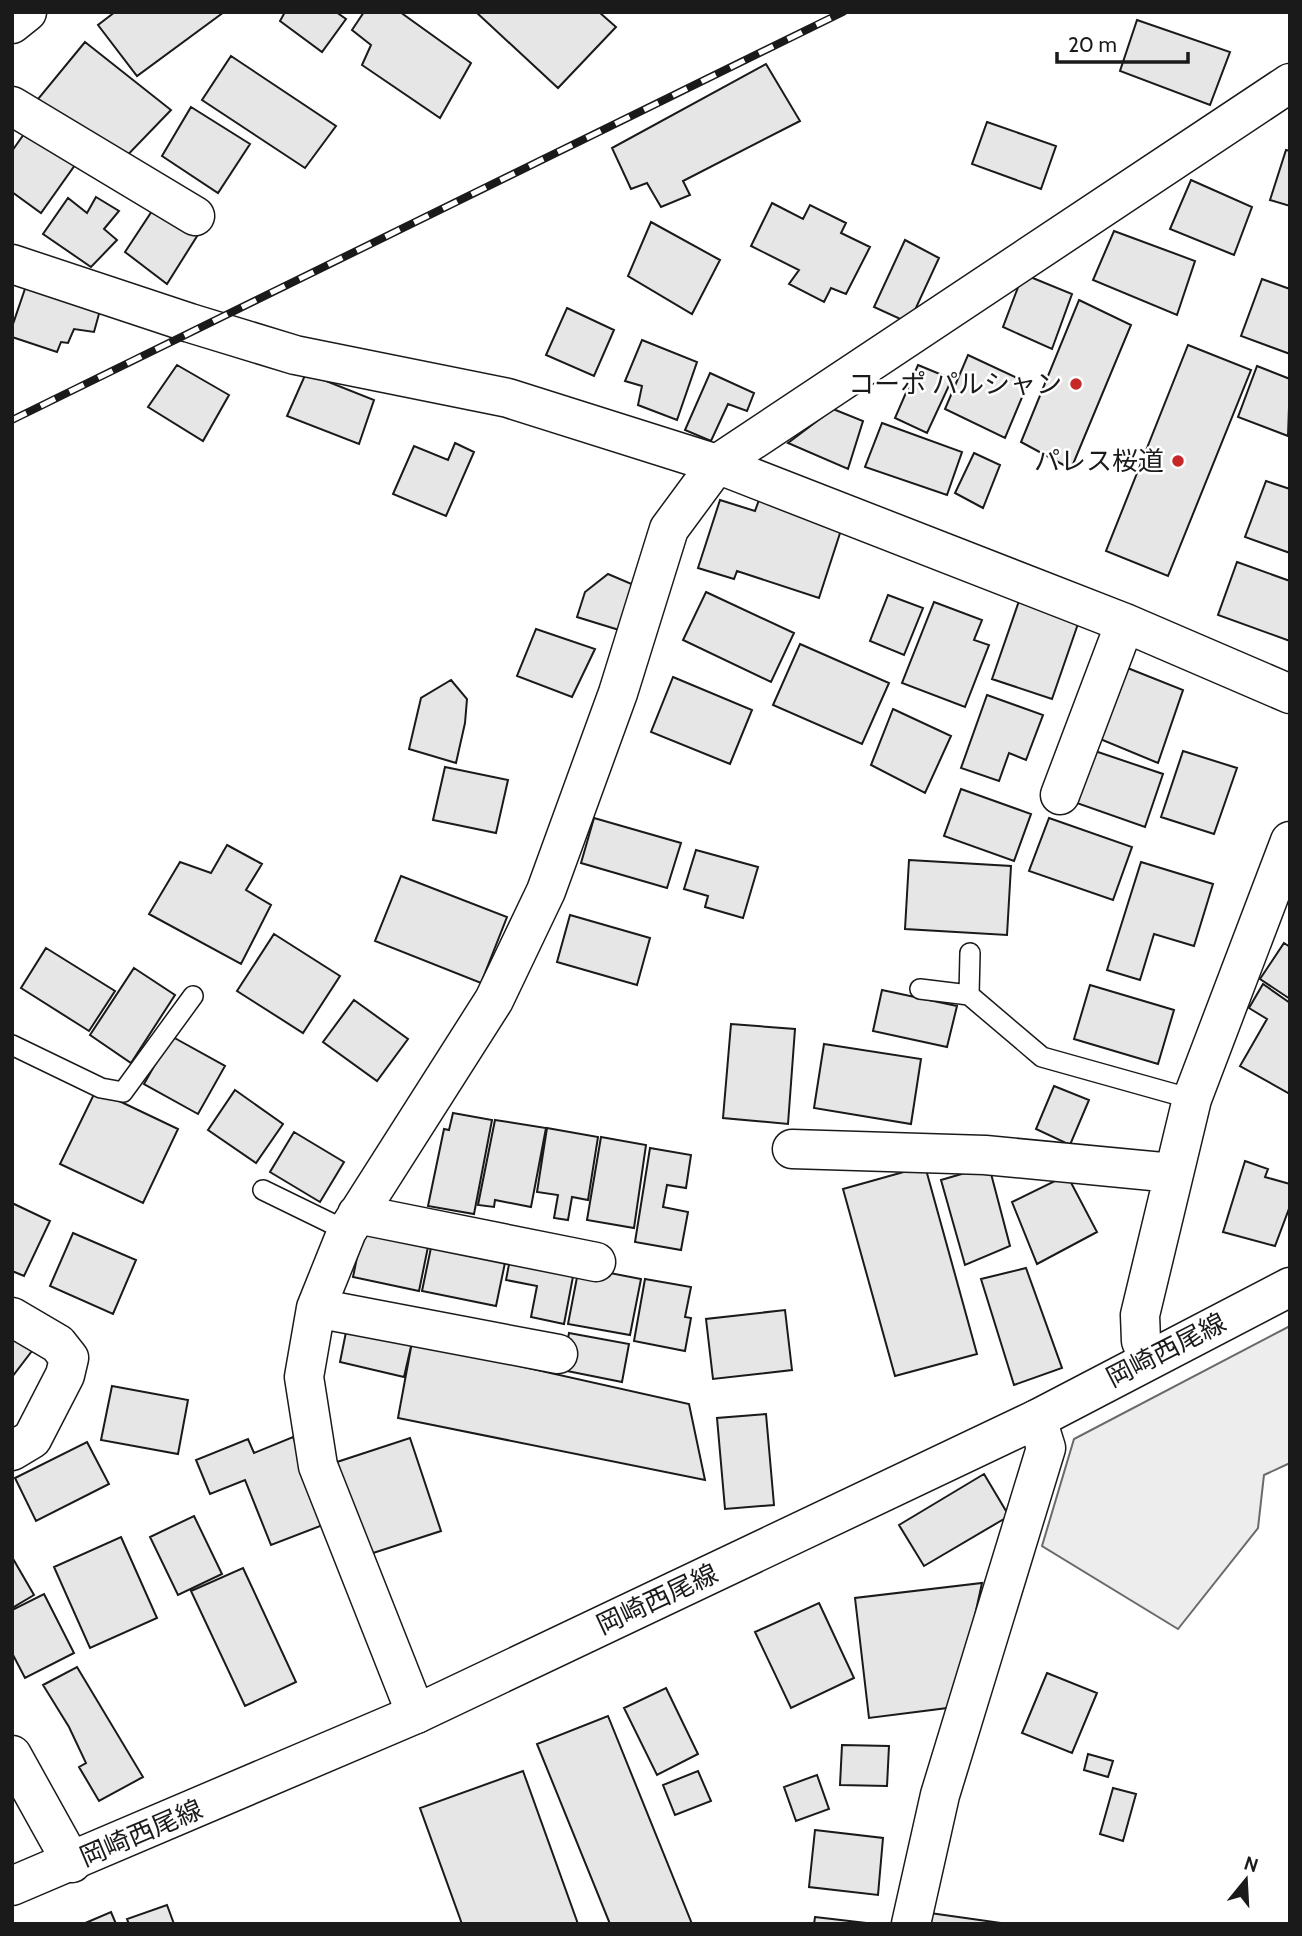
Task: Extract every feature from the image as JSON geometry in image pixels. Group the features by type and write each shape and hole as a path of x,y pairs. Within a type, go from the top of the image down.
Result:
{"street":[{"path":"12,24 27,12"},
{"path":"416,1714 318,1465 303,1377 316,1308 352,1222 495,1000 547,891 618,693 669,529 717,464 1290,83"},
{"path":"12,106 195,216"},
{"path":"12,264 295,355 508,398 717,464 1125,623 1290,694"},
{"path":"1060,795 1125,623"},
{"path":"1148,1358 1141,1341 1140,1315 1192,1100 1289,845"},
{"path":"792,1149 985,1155 1173,1173"},
{"path":"352,1222 596,1262"},
{"name":"岡崎西尾線","path":"12,1886 72,1863 416,1714 1037,1419 1148,1358 1290,1287"},
{"path":"316,1308 558,1354"},
{"path":"12,1317 58,1343 69,1359 65,1375 32,1439 12,1451"},
{"path":"911,1924 940,1794 1046,1448 1037,1419"},
{"path":"12,1755 72,1863"}],"lane":[{"path":"969,995 970,953"},
{"path":"920,989 969,995 1042,1057 1192,1100"},
{"path":"12,1045 101,1088 123,1092 194,996"},
{"path":"263,1190 352,1222"}],"shaded area":[{"path":"1290,1326 1290,1463 1264,1475 1258,1528 1178,1629 1042,1546 1074,1439"}],"building":[{"path":"115,12 224,12 137,76 98,25"},
{"path":"285,12 336,12 346,19 322,52 280,21"},
{"path":"364,12 400,12 471,63 440,118 362,65 371,45 352,30"},
{"path":"476,12 599,12 616,27 558,88"},
{"path":"1137,20 1230,52 1210,105 1120,71"},
{"path":"85,42 171,110 118,165 38,99"},
{"path":"231,56 336,126 305,168 202,100"},
{"path":"766,64 800,121 683,181 690,195 661,207 647,183 631,189 612,148"},
{"path":"191,107 250,144 218,193 162,156"},
{"path":"987,122 1056,146 1041,189 972,164"},
{"path":"24,134 75,165 41,213 12,192 12,151"},
{"path":"1286,150 1290,151 1290,206 1270,200"},
{"path":"1191,180 1252,207 1234,255 1170,229"},
{"path":"96,197 119,211 104,229 117,240 91,267 43,234 68,198 87,213"},
{"path":"772,203 803,219 810,205 846,223 841,233 870,247 846,294 831,288 824,302 789,284 799,270 751,246"},
{"path":"156,205 199,233 167,284 125,252"},
{"path":"651,222 720,260 692,314 628,276"},
{"path":"1114,231 1195,261 1177,315 1093,280"},
{"path":"905,240 939,258 909,323 874,307"},
{"path":"1023,274 1072,294 1052,349 1003,327"},
{"path":"1262,279 1290,289 1290,354 1241,336"},
{"path":"27,283 102,303 94,332 74,329 68,343 61,342 57,352 12,337 12,327"},
{"name":"コーポ パルシャン","path":"1079,300 1131,325 1071,469 1021,442"},
{"path":"567,308 614,330 594,376 546,355"},
{"path":"642,340 697,362 677,420 638,405 642,386 625,381"},
{"name":"パレス桜道","path":"1188,345 1251,370 1168,576 1106,551"},
{"path":"968,355 1028,383 1005,438 945,409"},
{"path":"177,365 229,395 203,441 148,407"},
{"path":"918,365 952,379 927,433 895,418"},
{"path":"1257,366 1290,379 1288,436 1238,417"},
{"path":"306,373 374,400 359,444 287,416"},
{"path":"710,373 754,393 747,411 728,404 711,441 685,430"},
{"path":"833,409 863,421 848,469 788,443"},
{"path":"882,423 962,452 947,495 865,467"},
{"path":"455,443 474,452 446,516 393,494 414,446 448,460"},
{"path":"974,453 1000,465 983,508 955,493"},
{"path":"1266,481 1290,489 1290,553 1245,537"},
{"path":"720,500 755,511 759,500 842,527 819,598 737,571 734,579 698,568"},
{"path":"1237,562 1290,581 1290,641 1218,615"},
{"path":"608,574 634,585 619,630 577,617 585,592"},
{"path":"706,592 794,633 771,682 683,640"},
{"path":"888,595 923,608 904,655 870,641"},
{"path":"1019,601 1079,621 1052,699 992,679"},
{"path":"934,602 982,620 974,640 989,645 965,707 902,683"},
{"path":"536,629 595,649 572,697 517,676"},
{"path":"800,644 889,683 862,744 773,705"},
{"path":"1125,667 1183,690 1158,763 1100,739"},
{"path":"673,677 752,710 730,764 651,732"},
{"path":"451,680 467,699 456,763 409,749 421,698"},
{"path":"987,695 1043,715 1026,760 1009,753 999,781 961,768"},
{"path":"893,709 951,736 925,793 871,765"},
{"path":"1089,749 1163,774 1145,827 1071,801"},
{"path":"1183,751 1237,768 1214,834 1161,817"},
{"path":"445,767 508,780 496,833 433,820"},
{"path":"961,789 1031,814 1014,861 944,836"},
{"path":"594,818 681,843 667,888 581,863"},
{"path":"1049,818 1132,847 1113,900 1029,871"},
{"path":"227,845 262,864 246,890 271,905 241,964 149,914 180,862 211,873"},
{"path":"696,850 758,867 743,918 705,907 708,896 684,889"},
{"path":"909,860 1011,866 1007,935 905,929"},
{"path":"1141,862 1213,884 1194,946 1154,934 1140,980 1107,970"},
{"path":"401,876 507,917 481,983 375,941"},
{"path":"570,915 650,938 637,985 557,962"},
{"path":"274,934 340,976 303,1033 237,991"},
{"path":"1284,943 1290,947 1290,999 1260,979"},
{"path":"46,948 115,991 89,1031 21,988"},
{"path":"134,968 175,995 131,1063 90,1035"},
{"path":"1263,984 1290,1003 1290,1094 1240,1066 1267,1019 1249,1008"},
{"path":"1090,985 1174,1010 1158,1064 1074,1039"},
{"path":"882,990 957,1006 947,1047 873,1031"},
{"path":"354,1000 408,1039 377,1081 323,1042"},
{"path":"731,1024 795,1029 788,1124 723,1118"},
{"path":"171,1036 225,1066 198,1114 144,1084"},
{"path":"824,1044 921,1059 911,1124 814,1108"},
{"path":"1054,1086 1089,1100 1070,1145 1036,1129"},
{"path":"96,1090 178,1129 143,1203 60,1164"},
{"path":"235,1090 283,1124 256,1163 208,1130"},
{"path":"453,1113 492,1120 474,1214 428,1206 444,1129 449,1130"},
{"path":"495,1120 546,1128 531,1207 495,1200 494,1207 478,1205"},
{"path":"547,1128 598,1137 588,1200 572,1197 568,1220 554,1218 558,1195 537,1192"},
{"path":"294,1132 344,1162 320,1202 270,1172"},
{"path":"601,1137 646,1145 634,1228 587,1220"},
{"path":"650,1148 691,1155 686,1188 667,1185 663,1207 688,1212 681,1250 635,1242"},
{"path":"1245,1161 1268,1169 1265,1177 1290,1184 1290,1206 1275,1246 1223,1232"},
{"path":"925,1166 977,1354 895,1376 843,1189"},
{"path":"989,1166 1010,1246 965,1265 941,1180"},
{"path":"1067,1175 1097,1232 1037,1264 1012,1202"},
{"path":"12,1203 50,1221 24,1276 12,1271"},
{"path":"364,1223 430,1237 419,1291 353,1277"},
{"path":"73,1233 136,1260 113,1314 50,1286"},
{"path":"433,1238 507,1253 496,1306 422,1291"},
{"path":"511,1254 575,1266 564,1324 531,1317 537,1286 506,1280"},
{"path":"579,1267 641,1279 630,1335 568,1324"},
{"path":"1026,1268 1062,1368 1014,1385 981,1279"},
{"path":"645,1279 691,1287 685,1317 691,1318 685,1351 634,1341"},
{"path":"785,1310 792,1370 713,1379 706,1319"},
{"path":"347,1327 412,1342 404,1377 340,1362"},
{"path":"12,1329 35,1347 12,1377"},
{"path":"569,1333 629,1344 622,1382 562,1370"},
{"path":"412,1342 689,1404 705,1480 398,1418"},
{"path":"112,1386 188,1400 178,1454 101,1440"},
{"path":"766,1414 774,1505 725,1509 717,1418"},
{"path":"293,1437 328,1523 271,1545 245,1480 210,1494 196,1460 248,1439 254,1453"},
{"path":"410,1438 441,1531 367,1555 337,1462"},
{"path":"87,1442 109,1484 36,1521 15,1478"},
{"path":"984,1474 1009,1516 924,1566 899,1525"},
{"path":"194,1516 222,1574 178,1595 150,1537"},
{"path":"121,1537 157,1618 90,1648 54,1567"},
{"path":"12,1557 34,1595 12,1608"},
{"path":"243,1568 296,1682 245,1706 191,1591"},
{"path":"982,1583 955,1707 869,1718 855,1598"},
{"path":"44,1594 74,1653 25,1678 12,1653 12,1610"},
{"path":"819,1603 854,1678 791,1708 755,1632"},
{"path":"77,1667 143,1777 99,1801 79,1767 86,1763 69,1727 43,1685"},
{"path":"1047,1673 1097,1693 1072,1753 1022,1733"},
{"path":"666,1688 698,1754 657,1775 624,1708"},
{"path":"608,1716 692,1924 610,1924 537,1744"},
{"path":"842,1745 889,1746 887,1786 840,1785"},
{"path":"1088,1754 1113,1761 1108,1777 1084,1770"},
{"path":"523,1771 578,1924 462,1924 420,1808"},
{"path":"698,1771 711,1801 675,1815 663,1785"},
{"path":"817,1775 829,1809 796,1821 784,1787"},
{"path":"1113,1788 1136,1794 1123,1841 1100,1834"},
{"path":"815,1830 883,1838 878,1895 809,1887"},
{"path":"167,1905 174,1924 129,1924 127,1919"},
{"path":"111,1912 116,1924 83,1924"},
{"path":"930,1913 1008,1924 928,1924"},
{"path":"815,1917 875,1924 814,1924"}],"railway":[{"path":"12,420 843,12"}],"place":[{"name":"コーポ パルシャン","path":"1076,384"},
{"name":"パレス桜道","path":"1178,461"}]}
